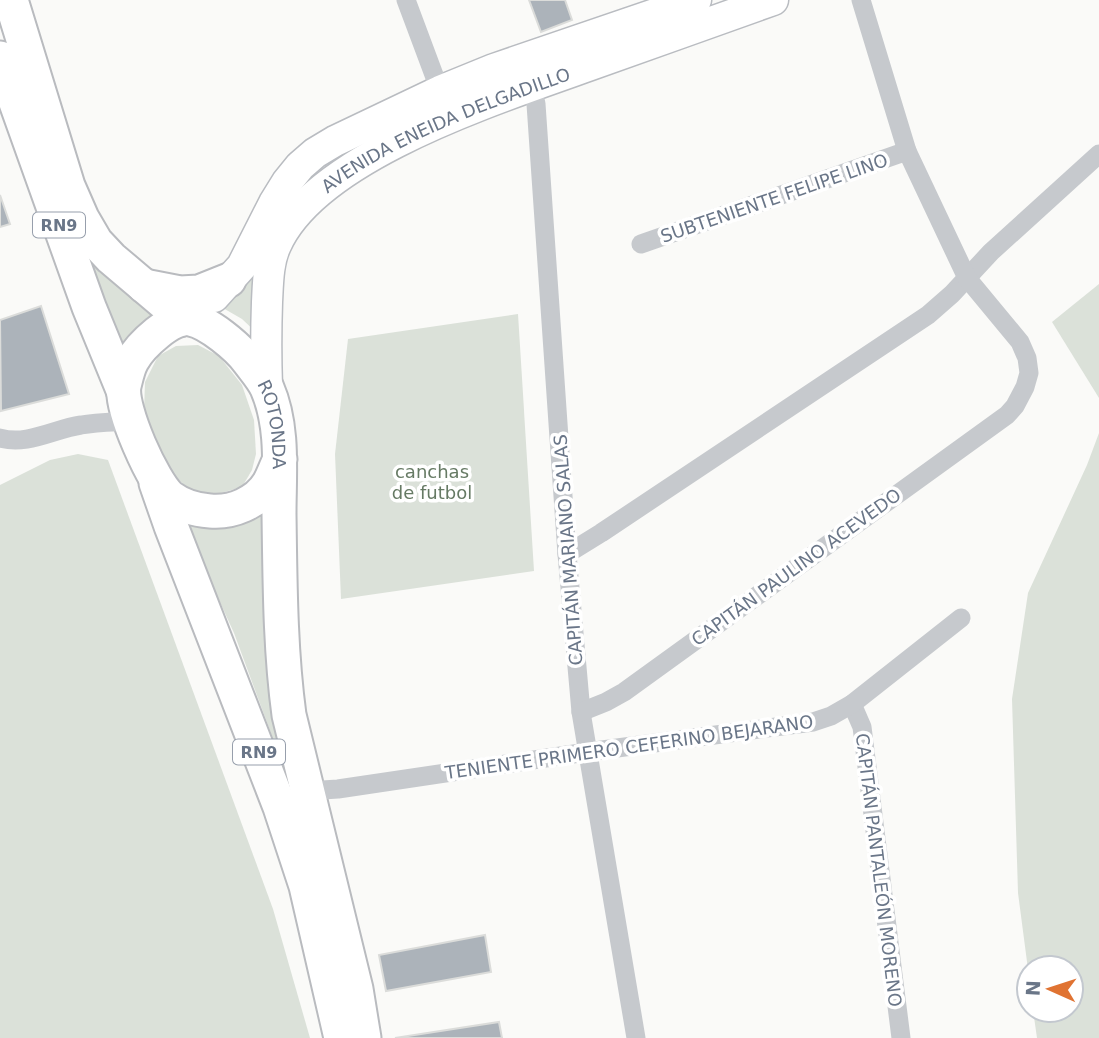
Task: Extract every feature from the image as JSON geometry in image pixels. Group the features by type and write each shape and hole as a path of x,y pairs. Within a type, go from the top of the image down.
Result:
{"highway":[{"name":"RN9","path":"11,0 68,186 82,218 96,242 111,258 187,319"},
{"name":"RN9","path":"1,66 127,406"},
{"path":"144,286 180,293 199,292 229,280"},
{"path":"127,406 131,362 142,347 169,325 187,319"},
{"name":"ROTONDA","path":"127,406 152,474 169,496 188,507 221,512 238,508 254,499 268,484 280,459 275,416 267,387 230,341 214,330 187,319"},
{"name":"RN9","path":"280,459 283,669 289,715 333,889 356,989 364,1038"},
{"name":"RN9","path":"152,474 280,807 306,886 341,1038"}],"main road":[{"name":"AVENIDA ENEIDA DELGADILLO","path":"267,387 268,274 275,246 303,205 358,164 414,134 484,103 529,72 696,0"},
{"name":"AVENIDA ENEIDA DELGADILLO","path":"187,319 205,306 242,266 274,203 300,166 335,141 494,69 529,72 773,0"}],"street":[{"path":"406,0 440,92"},
{"path":"861,0 907,151 967,278"},
{"name":"CAPITÁN MARIANO SALAS","path":"529,72 536,104 567,554 581,712 636,1038"},
{"name":"SUBTENIENTE FELIPE LINO","path":"641,244 907,151"},
{"path":"567,554 928,316 990,252 1099,153"},
{"name":"CAPITÁN PAULINO ACEVEDO","path":"581,712 624,692 1007,415 1025,387 1029,373 1027,358 1020,342 967,278"},
{"path":"0,438 9,441 30,439 79,425 127,406"},
{"name":"TENIENTE PRIMERO CEFERINO BEJARANO","path":"307,791 338,789 813,722 852,705 961,618"},
{"name":"CAPITÁN PANTALEÓN MORENO","path":"852,705 862,727 901,1038"}],"green space":[{"path":"0,1 63,185 164,306 124,357 19,84 0,26"},
{"path":"332,164 301,195 260,336 242,319 216,304 301,187"},
{"path":"1099,284 1099,398 1052,322"},
{"name":"canchas de futbol","path":"518,314 534,571 341,599 335,454 348,339"},
{"path":"198,345 219,356 242,385 254,420 256,454 252,470 242,487 214,495 190,490 168,470 153,442 144,411 145,382 158,356 176,346"},
{"path":"1099,433 1099,1038 1037,1038 1035,1024 1085,1024 1085,954 1026,954 1018,893 1012,699 1028,593"},
{"path":"78,454 108,460 273,909 310,1038 0,1038 0,485 50,460"},
{"path":"269,503 323,895 279,755 234,633 179,512"}],"building":[{"path":"529,0 565,0 572,20 541,32"},
{"path":"0,195 10,224 0,227"},
{"path":"41,306 69,394 1,411 0,320"},
{"path":"485,935 491,972 386,991 379,955"},
{"path":"499,1022 502,1038 395,1038"}]}
